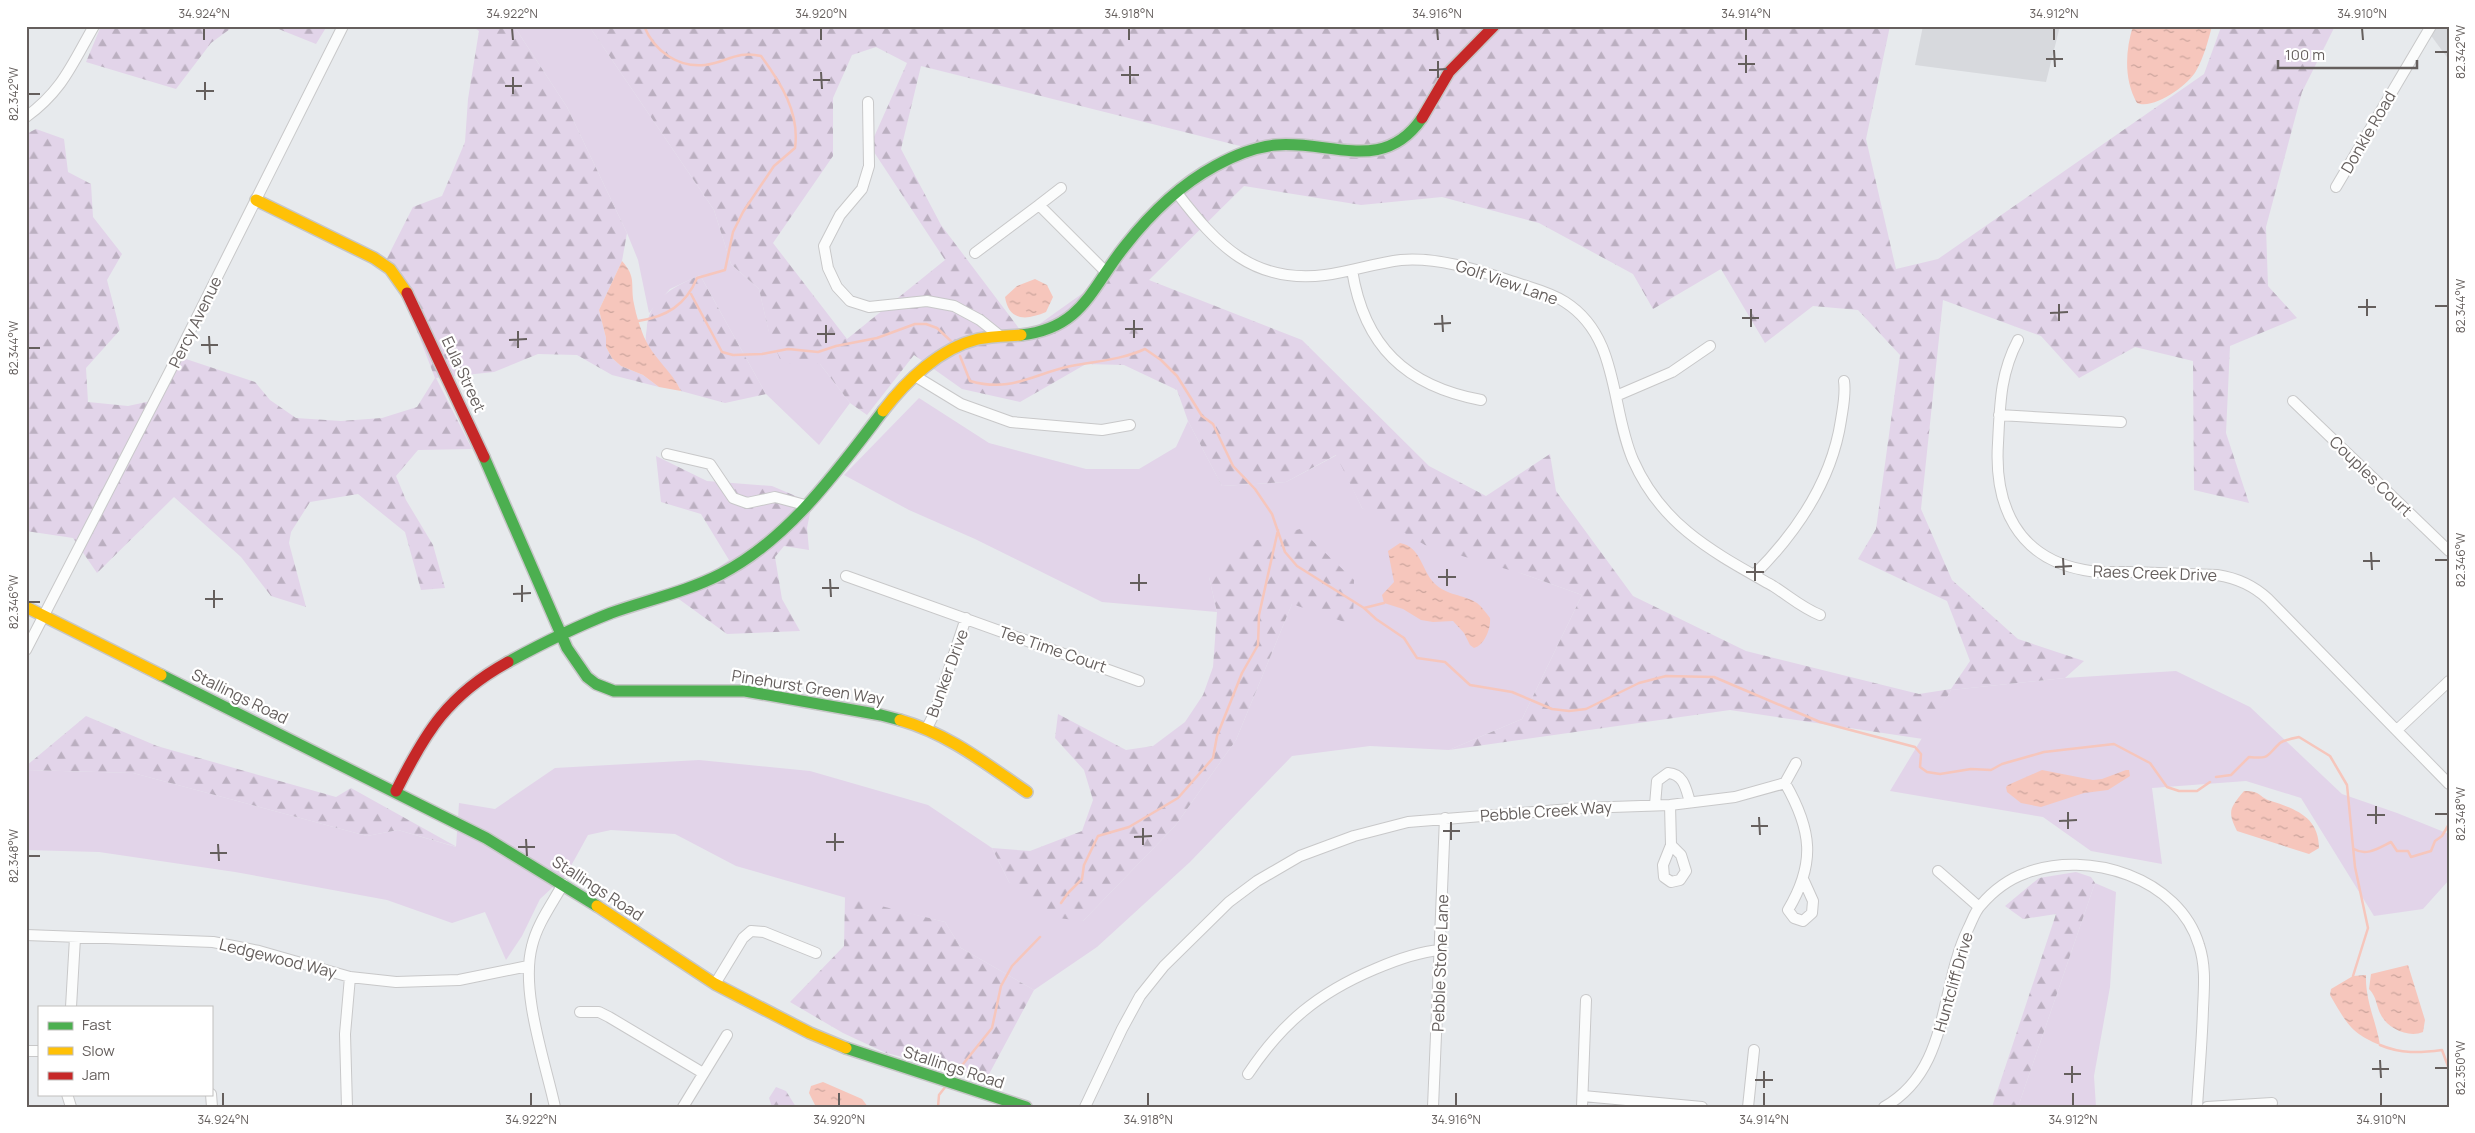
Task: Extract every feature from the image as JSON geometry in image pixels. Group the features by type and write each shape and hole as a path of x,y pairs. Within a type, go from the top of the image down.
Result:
{"street":[{"path":"26,117 50,99 62,84 94,26"},
{"name":"Percy Avenue","path":"26,650 343,26"},
{"path":"396,791 422,741 453,700 482,679 562,635 611,613 685,590 721,575 773,537 805,505 891,400 931,363 963,344 1000,336 1038,333 1063,323 1084,304 1143,223 1177,193 1215,166 1260,148 1294,145 1368,152 1383,149 1400,142 1416,127 1448,73 1494,26"},
{"name":"Donkle Road","path":"2336,187 2431,26"},
{"path":"868,102 869,166 862,189 840,215 824,246 828,268 837,287 850,301 870,307 926,301 954,306 980,320 1000,336"},
{"path":"975,254 1061,188"},
{"name":"Golf View Lane","path":"1177,193 1190,211 1220,243 1255,267 1275,274 1297,276 1327,275 1402,260 1440,261 1478,270 1556,297 1578,312 1596,335 1608,361 1632,458 1642,480 1657,503 1674,522 1693,538 1800,606 1820,615"},
{"name":"Eula Street","path":"256,200 374,258 390,269 403,285 475,436 562,635"},
{"path":"1039,205 1106,272"},
{"path":"1352,270 1355,292 1365,321 1377,340 1393,359 1410,373 1431,385 1456,395 1481,400"},
{"name":"Raes Creek Drive","path":"2018,340 2002,376 1996,465 2000,493 2014,525 2037,549 2059,563 2084,570 2217,575 2234,578 2251,586 2268,599 2449,784"},
{"path":"1616,396 1672,372 1710,346"},
{"path":"915,376 961,404 1010,422 1102,430 1130,425"},
{"path":"1754,576 1803,516 1824,481 1839,434 1845,391 1844,381"},
{"name":"Couples Court","path":"2293,400 2447,544"},
{"path":"1999,415 2121,422"},
{"path":"667,454 710,464 733,498 747,503 775,497 805,505"},
{"name":"Tee Time Court","path":"846,576 1139,681"},
{"name":"Stallings Road","path":"26,607 396,791 486,838 563,884 715,984 810,1033 866,1056 1026,1107"},
{"name":"Bunker Drive","path":"927,728 934,714 966,618"},
{"name":"Pinehurst Green Way","path":"562,635 571,656 582,672 596,684 614,691 745,690 881,715 927,728 963,748 1028,792"},
{"path":"2397,730 2449,681"},
{"path":"1796,763 1785,784 1795,801 1805,829 1807,856 1804,881"},
{"path":"1655,805 1657,781 1668,773 1677,775 1683,781 1690,802"},
{"name":"Pebble Creek Way","path":"1085,1107 1140,996 1164,966 1229,902 1288,862 1317,849 1382,828 1408,822 1445,818 1670,805 1736,797 1785,784"},
{"path":"1670,805 1671,845"},
{"name":"Pebble Stone Lane","path":"1433,1107 1445,818"},
{"name":"Huntcliff Drive","path":"1884,1107 1914,1082 1929,1059 1948,998 1959,951 1979,907 1997,890 2015,878 2035,870 2059,866 2096,867 2123,873 2149,884 2171,900 2192,928 2203,961 2202,1036 2197,1107"},
{"path":"1938,872 1979,907"},
{"path":"555,1107 535,1017 528,966 538,927 563,884"},
{"path":"715,984 743,938 750,931 764,932 816,953"},
{"name":"Ledgewood Way","path":"26,935 75,938 148,938 212,942 259,951 350,976 396,982 439,982 528,966"},
{"path":"71,1006 75,938"},
{"path":"1248,1074 1269,1045 1313,1002 1326,993 1387,964 1424,951 1440,950"},
{"path":"347,1107 345,1034 350,976"},
{"path":"1582,1107 1586,1000"},
{"path":"580,1012 600,1012 703,1074"},
{"path":"683,1107 727,1035"},
{"path":"1748,1107 1754,1050"},
{"path":"1583,1096 1702,1107"},
{"path":"2208,1107 2272,1104"}],"shaded area":[{"path":"1923,26 2060,26 2046,82 1915,65"},
{"path":"2424,26 2449,26 2449,60"}],"green space":[{"path":"101,26 234,26 211,43 176,89 86,62"},
{"path":"271,26 327,26 316,44"},
{"path":"472,26 514,26 567,107 627,233 622,261 599,310 606,338 606,347 612,358 621,366 643,375 659,387 612,375 577,355 538,354 494,372 436,378 472,449 418,450 396,476 406,500 433,545 445,588 421,590 405,532 358,494 310,502 291,532 289,543 306,607 271,596 241,557 174,497 97,573 73,538 26,531 26,134 36,129 64,139 68,172 91,184 93,217 122,254 107,280 120,330 86,368 88,402 128,406 160,399 183,358 255,382 270,400 296,418 341,421 382,418 417,407 435,378 402,292 382,268 413,207 442,196 465,142 468,99 479,31"},
{"path":"514,26 589,26 714,210 731,264 759,289 769,332 820,364 850,403 819,445 766,394 700,275 670,289 649,313 638,260 627,233 567,107"},
{"path":"589,26 1890,26 1866,139 1896,269 1938,259 2204,74 2221,27 2335,26 2302,92 2266,227 2268,286 2297,318 2230,346 2226,433 2249,503 2194,490 2193,361 2135,347 2079,378 2041,336 1943,300 1921,509 1952,580 2018,639 2084,661 2065,678 1951,690 1923,739 1730,710 1449,750 1522,719 1582,595 1523,574 1425,545 1362,508 1336,455 1286,482 1222,486 1188,421 1177,390 1124,365 1086,364 1020,402 962,389 914,355 867,415 850,403 820,364 782,364 769,333 759,289 731,264 714,210","holes":["876,47 907,63 870,146 945,260 847,339 773,243 833,156 833,98 852,55","921,66 1241,146 1182,187 1135,223 1083,293 1024,335 941,225 901,149","1244,186 1361,205 1442,197 1539,223 1633,274 1653,309 1721,269 1765,343 1813,306 1858,310 1900,355 1876,529 1858,559 1947,601 1970,661 1951,689 1919,694 1746,651 1633,596 1556,491 1550,454 1486,496 1429,466 1302,340 1149,280"]},
{"path":"700,275 766,394 725,403 681,391 649,348 646,339 647,325 649,315 654,307 659,300 674,288"},
{"path":"919,398 989,443 1086,469 1139,469 1176,447 1188,421 1222,486 1286,482 1337,455 1362,508 1523,574 1582,595 1522,719 1449,750 1370,746 1292,756 1190,862 1097,947 1034,990 961,948 945,922 857,901 736,866 675,834 611,830 588,835 566,875 540,899 522,936 506,960 485,912 452,923 387,900 235,872 99,852 26,850 26,770 133,773 367,836 398,830 456,847 459,803 495,809 555,768 699,760 810,771 928,805 992,848 1009,882 1083,921 1175,826 1236,740 1292,604 1354,580 1209,577 1217,612 1102,602 975,539 909,510 844,475"},
{"path":"656,456 707,481 772,486 812,503 807,528 809,550 784,546 775,557 782,599 800,631 727,634 676,597 729,560 701,514 661,502"},
{"path":"1300,529 1354,580 1353,625 1292,604 1236,740 1175,826 1083,921 1058,918 1009,882 992,848 1030,851 1082,831 1093,800 1084,770 1055,738 1058,714 1126,750 1153,746 1185,722 1203,695 1213,667 1217,612 1209,577 1242,544"},
{"path":"2176,671 2250,707 2342,794 2449,834 2449,880 2423,909 2374,916 2301,798 2246,781 2152,788 2162,864 2091,851 2043,817 1890,791 1951,690 2065,678"},
{"path":"86,716 157,746 336,797 351,788 457,847 398,830 367,836 133,773 26,770 26,766"},
{"path":"2076,872 2091,877 2095,883 2018,1107 1992,1107 2056,914 2023,919 2005,906 2039,878"},
{"path":"2095,883 2116,892 2110,987 2094,1076 2096,1107 2018,1107"},
{"path":"845,897 945,922 961,948 1034,990 987,1078 886,1053 843,1033 790,1002 844,946"},
{"path":"776,1087 786,1091 796,1107 772,1107 769,1098"}],"water":[{"path":"2133,26 2212,26 2206,49 2192,77 2170,95 2152,103 2137,103 2130,85 2127,56"},
{"path":"622,261 630,272 635,308 644,337 681,391 659,387 643,375 621,366 612,358 606,347 606,338 599,310"},
{"path":"1035,279 1047,285 1053,297 1046,312 1032,317 1015,315 1010,311 1005,297 1017,286"},
{"path":"1400,543 1407,545 1417,554 1434,583 1450,593 1477,603 1490,618 1486,636 1478,646 1474,648 1470,645 1464,633 1453,621 1433,622 1421,620 1403,609 1384,603 1382,595 1394,582 1388,551"},
{"path":"2042,770 2093,780 2102,779 2126,770 2129,770 2130,776 2108,790 2084,793 2041,807 2021,803 2007,792 2006,787 2008,785"},
{"path":"2244,791 2257,793 2304,816 2315,829 2319,848 2309,854 2237,831 2231,814 2233,806"},
{"path":"2408,965 2425,1020 2423,1032 2417,1034 2399,1031 2384,1020 2374,995 2369,989 2371,974"},
{"path":"2366,975 2369,1002 2380,1045 2362,1036 2350,1026 2330,995 2331,989 2353,976"},
{"path":"823,1082 862,1099 868,1107 816,1107 809,1093 811,1086"}],"waterway":[{"path":"638,321 666,313 687,296 697,278 725,270 733,232 743,212 774,166 795,148 796,135 795,123 787,99 761,56 738,56 705,65 685,64 676,61 661,50 648,35 644,26"},
{"path":"691,294 722,352 733,355 762,354 788,349 818,352 836,346 877,338 915,324 926,324 937,328 953,343"},
{"path":"960,356 970,381 998,385 1022,381 1057,369 1118,358 1145,349 1161,360 1177,376 1202,416 1213,424 1233,466 1255,489 1272,514 1285,552 1297,566 1364,608 1376,619 1404,638 1417,658 1445,662 1470,685 1512,692 1552,709 1569,711 1586,709 1639,683 1666,676 1714,677 1820,722 1915,747 1921,754 1920,767 1927,772 1940,774 1971,769 1991,770 2002,764 2044,752 2114,744 2150,763 2167,787 2179,791 2197,791 2210,782"},
{"path":"1061,903 1082,879 1084,865 1098,836 1129,827 1178,798 1213,758 1217,736 1242,673 1258,645 1259,615 1278,530"},
{"path":"1364,608 1384,603"},
{"path":"2216,777 2231,775 2249,757 2268,756 2280,743 2299,737 2330,756 2347,785 2355,867 2368,928 2353,976"},
{"path":"2354,849 2369,852 2391,842 2397,851 2408,851 2411,857 2431,851 2435,841 2442,836 2449,824"},
{"path":"951,1079 992,1028 1001,986 1012,966 1040,937"},
{"path":"2380,1045 2395,1050 2411,1052 2442,1050 2449,1069"},
{"path":"938,1107 939,1095 946,1086"}],"traffic: fast":[{"path":"1021,335 1042,331 1059,324 1072,315 1084,304 1125,246 1155,212 1178,191 1215,166 1244,152 1276,145 1296,145 1355,151 1373,150 1390,146 1407,135 1422,118"},
{"path":"508,662 584,624 611,613 694,586 721,574 745,560 790,523 810,502 830,480 883,411"},
{"path":"484,457 567,648 587,677 596,684 614,691 745,691 900,720"},
{"path":"161,675 486,838 597,906"},
{"path":"846,1048 1026,1107"}],"traffic: slow":[{"path":"256,200 374,258 390,269 407,293"},
{"path":"883,411 913,377 950,350 978,339 1021,335"},
{"path":"26,607 161,675"},
{"path":"900,720 935,733 951,742 1027,792"},
{"path":"597,906 715,984 810,1033 846,1048"}],"traffic: jam":[{"path":"1422,118 1449,72 1494,26"},
{"path":"407,293 484,457"},
{"path":"396,791 418,750 441,716 454,701 469,688 508,662"}]}
